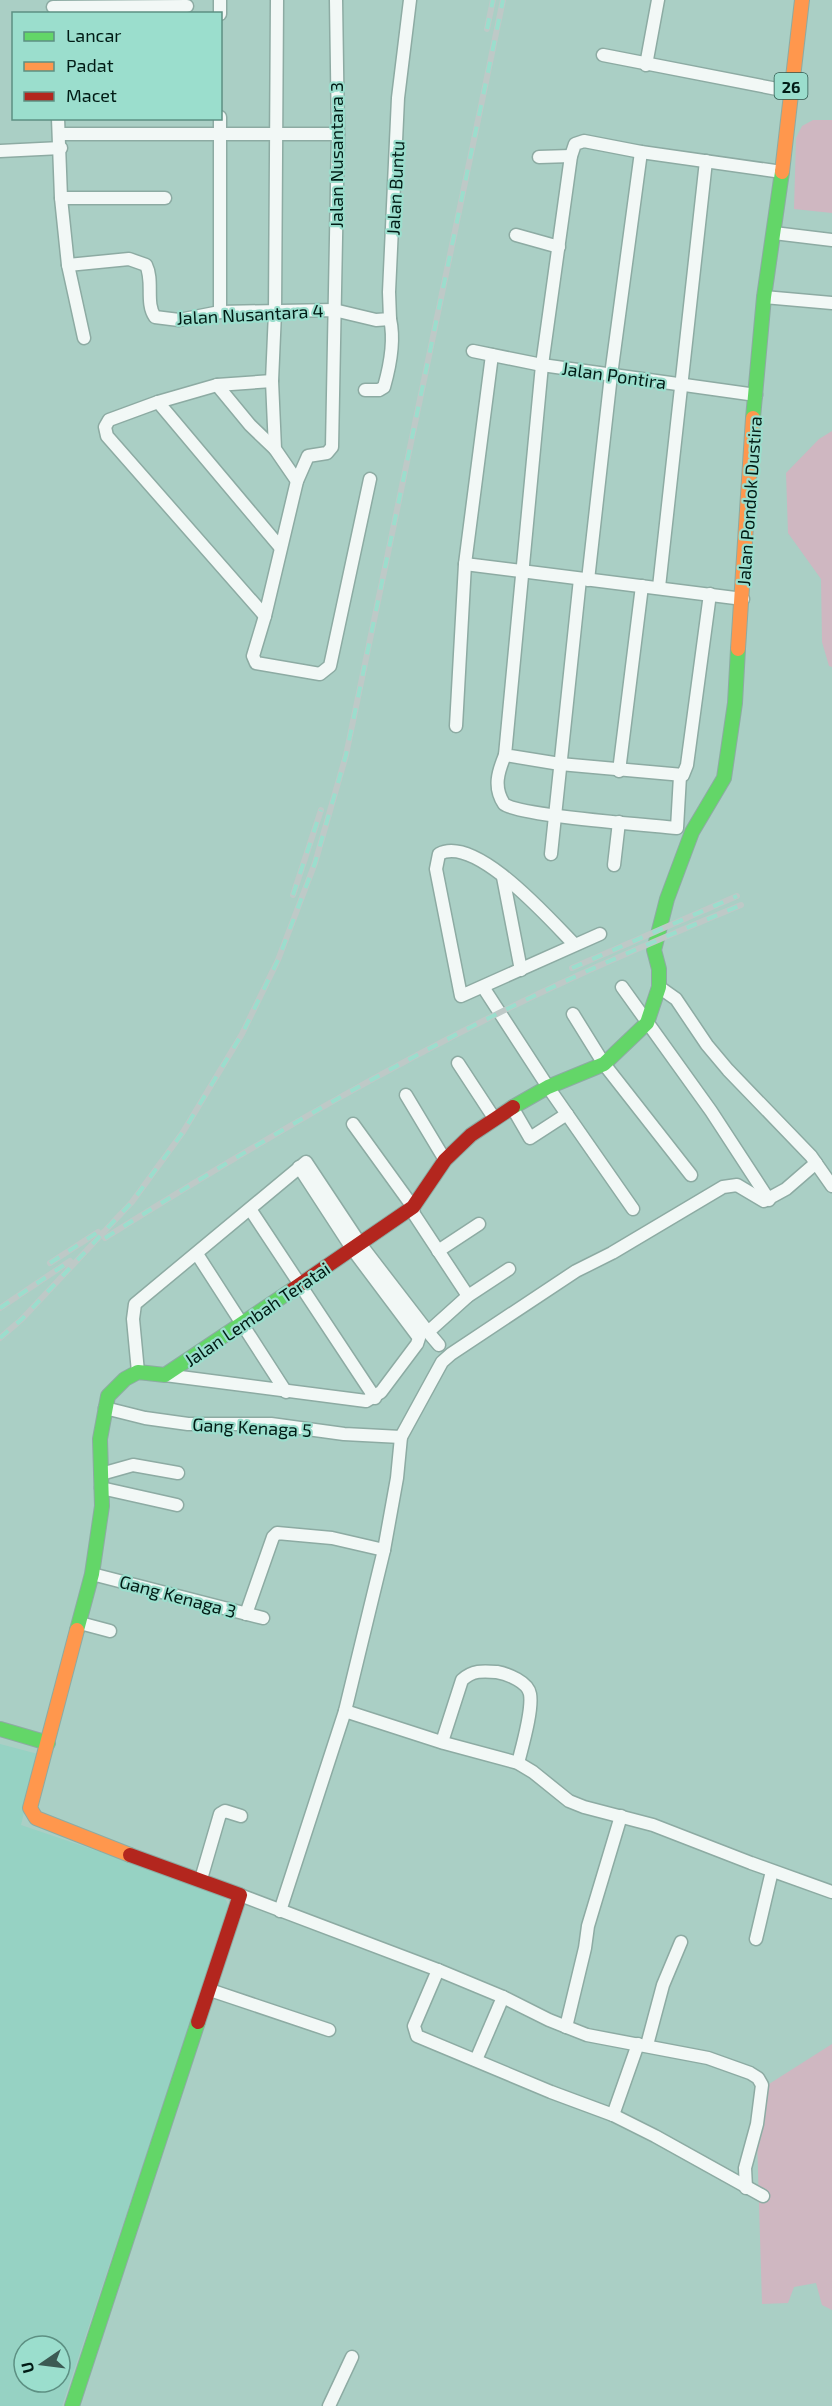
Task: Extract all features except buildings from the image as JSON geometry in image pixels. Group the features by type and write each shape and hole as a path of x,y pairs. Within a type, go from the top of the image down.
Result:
{"main road":[{"name":"Jalan Pondok Dustira","path":"659,987 659,969 654,950 667,899 692,832 724,778 735,703 751,440 764,297 782,172 802,0"},
{"name":"Jalan Lembah Teratai","path":"138,1372 165,1375 300,1283 357,1248 413,1207 445,1160 471,1135 494,1118 548,1087 604,1064 647,1023 659,987"},
{"path":"72,2406 240,1895 60,1829 36,1818 32,1813 31,1803 92,1574 100,1523 100,1439 105,1408 109,1395 114,1389 125,1379 138,1372"},
{"path":"0,1729 48,1743"}],"street":[{"path":"277,0 275,312 272,381 275,449 297,481 265,616 253,656 256,663 320,674 330,666 370,479"},
{"name":"Jalan Nusantara 3","path":"297,481 307,457 312,454 327,453 332,447 338,134 336,0"},
{"name":"Jalan Buntu","path":"365,390 379,390 384,387 392,345 389,292 398,98 410,0"},
{"path":"646,65 658,0"},
{"path":"53,7 187,6"},
{"path":"603,55 777,89 791,85"},
{"path":"58,120 61,198 68,265 84,338"},
{"path":"220,120 220,312"},
{"path":"60,134 338,134"},
{"path":"680,776 677,828 512,808 504,804 497,783 505,755 542,365 571,156 575,144 581,141 782,172"},
{"path":"0,151 61,148"},
{"path":"551,854 560,764 641,152"},
{"path":"538,157 571,156"},
{"path":"658,587 706,161"},
{"path":"61,198 165,198"},
{"path":"774,233 832,240"},
{"path":"516,235 559,247"},
{"name":"Jalan Nusantara 4","path":"68,265 129,259 146,265 149,271 151,309 155,317 179,320 220,312 334,310"},
{"path":"764,297 832,303"},
{"path":"334,310 376,320 390,319"},
{"name":"Jalan Pontira","path":"472,351 542,365 756,395"},
{"path":"456,726 465,564 492,355"},
{"path":"265,616 108,436 105,427 109,420 158,402 217,385 272,381"},
{"path":"217,385 250,425 275,449"},
{"path":"158,402 280,547"},
{"path":"465,564 742,599"},
{"path":"619,771 642,586"},
{"path":"505,755 619,771 680,776 685,773 710,594"},
{"path":"614,865 619,822"},
{"path":"575,945 485,862 465,852 446,851 437,857 436,869 461,996 600,934"},
{"path":"503,877 521,970"},
{"path":"483,987 548,1087 633,1209"},
{"path":"622,987 711,1111 769,1200"},
{"path":"659,987 676,999 707,1045 816,1163 832,1186"},
{"path":"573,1014 604,1064 691,1175"},
{"path":"458,1063 494,1118"},
{"path":"406,1095 445,1160"},
{"path":"512,1107 530,1138 567,1114"},
{"path":"353,1124 413,1207 414,1214 468,1296"},
{"path":"138,1372 133,1319 135,1304 306,1162 357,1248 419,1338 417,1344 375,1398 366,1401 165,1375"},
{"path":"280,1911 345,1710 384,1550 397,1478 401,1437 442,1362 546,1290 723,1187 737,1185 764,1201 769,1200 786,1189 816,1163"},
{"path":"250,1209 375,1398"},
{"path":"438,1251 479,1224"},
{"path":"357,1248 439,1345"},
{"path":"197,1254 243,1322 286,1392"},
{"path":"428,1332 468,1296 509,1269"},
{"name":"Gang Kenaga 5","path":"105,1408 145,1419 188,1424 271,1424 344,1434 401,1437"},
{"path":"101,1481 133,1465 178,1473"},
{"path":"101,1481 177,1505"},
{"path":"246,1614 273,1537 277,1533 332,1538 384,1550"},
{"name":"Gang Kenaga 3","path":"92,1574 264,1618"},
{"path":"80,1623 110,1631"},
{"path":"442,1742 462,1680 478,1671 501,1673 523,1683 530,1694 527,1723 518,1763"},
{"path":"345,1710 442,1742 518,1763 569,1801 653,1825 832,1892"},
{"path":"201,1880 220,1814 225,1812 241,1816"},
{"path":"566,2027 588,1926 621,1816"},
{"path":"756,1939 772,1871"},
{"path":"240,1895 438,1970 587,2035 708,2058 758,2078 762,2085 761,2104 745,2168 746,2188"},
{"path":"613,2115 643,2045 663,1985 681,1942"},
{"path":"438,1970 414,2026 417,2036 551,2092 613,2115 656,2136 763,2196"},
{"path":"210,1990 329,2030"},
{"path":"476,2060 502,1997"},
{"path":"329,2406 352,2356"}],"shaded area":[{"path":"813,120 832,120 832,213 794,209 796,138 802,126"},
{"path":"832,431 832,667 829,666 822,642 821,579 788,533 786,473 819,439"},
{"path":"0,1744 38,1754 21,1825 218,1892 226,1900 229,1908 72,2376 72,2334 12,2334 12,2394 66,2394 62,2406 0,2406"},
{"path":"832,2044 832,2310 822,2305 816,2283 794,2287 788,2303 762,2304 757,2138 769,2084"}],"railway":[{"path":"487,29 493,0"},
{"path":"0,1338 22,1319 132,1202 183,1132 242,1034 278,960 315,863 346,755 503,0"},
{"path":"293,895 321,810"},
{"path":"572,968 737,896"},
{"path":"105,1238 276,1134 451,1037 591,969 741,905"},
{"path":"50,1263 98,1232"},
{"path":"0,1308 70,1261"}],"traffic: fast":[{"path":"753,418 764,297 782,172"},
{"path":"513,1107 548,1087 604,1064 647,1023 659,987 659,969 654,950 667,899 692,832 724,778 735,703 738,649"},
{"path":"77,1630 92,1574 102,1506 100,1439 108,1396 125,1379 138,1372 165,1375 292,1290"},
{"path":"0,1729 48,1743"},
{"path":"72,2406 198,2022"}],"traffic: slow":[{"path":"782,172 802,0"},
{"path":"738,649 753,418"},
{"path":"77,1630 30,1808 36,1818 130,1855"}],"traffic: jam":[{"path":"292,1290 413,1207 445,1160 471,1135 513,1107"},
{"path":"130,1855 240,1895 198,2022"}]}
